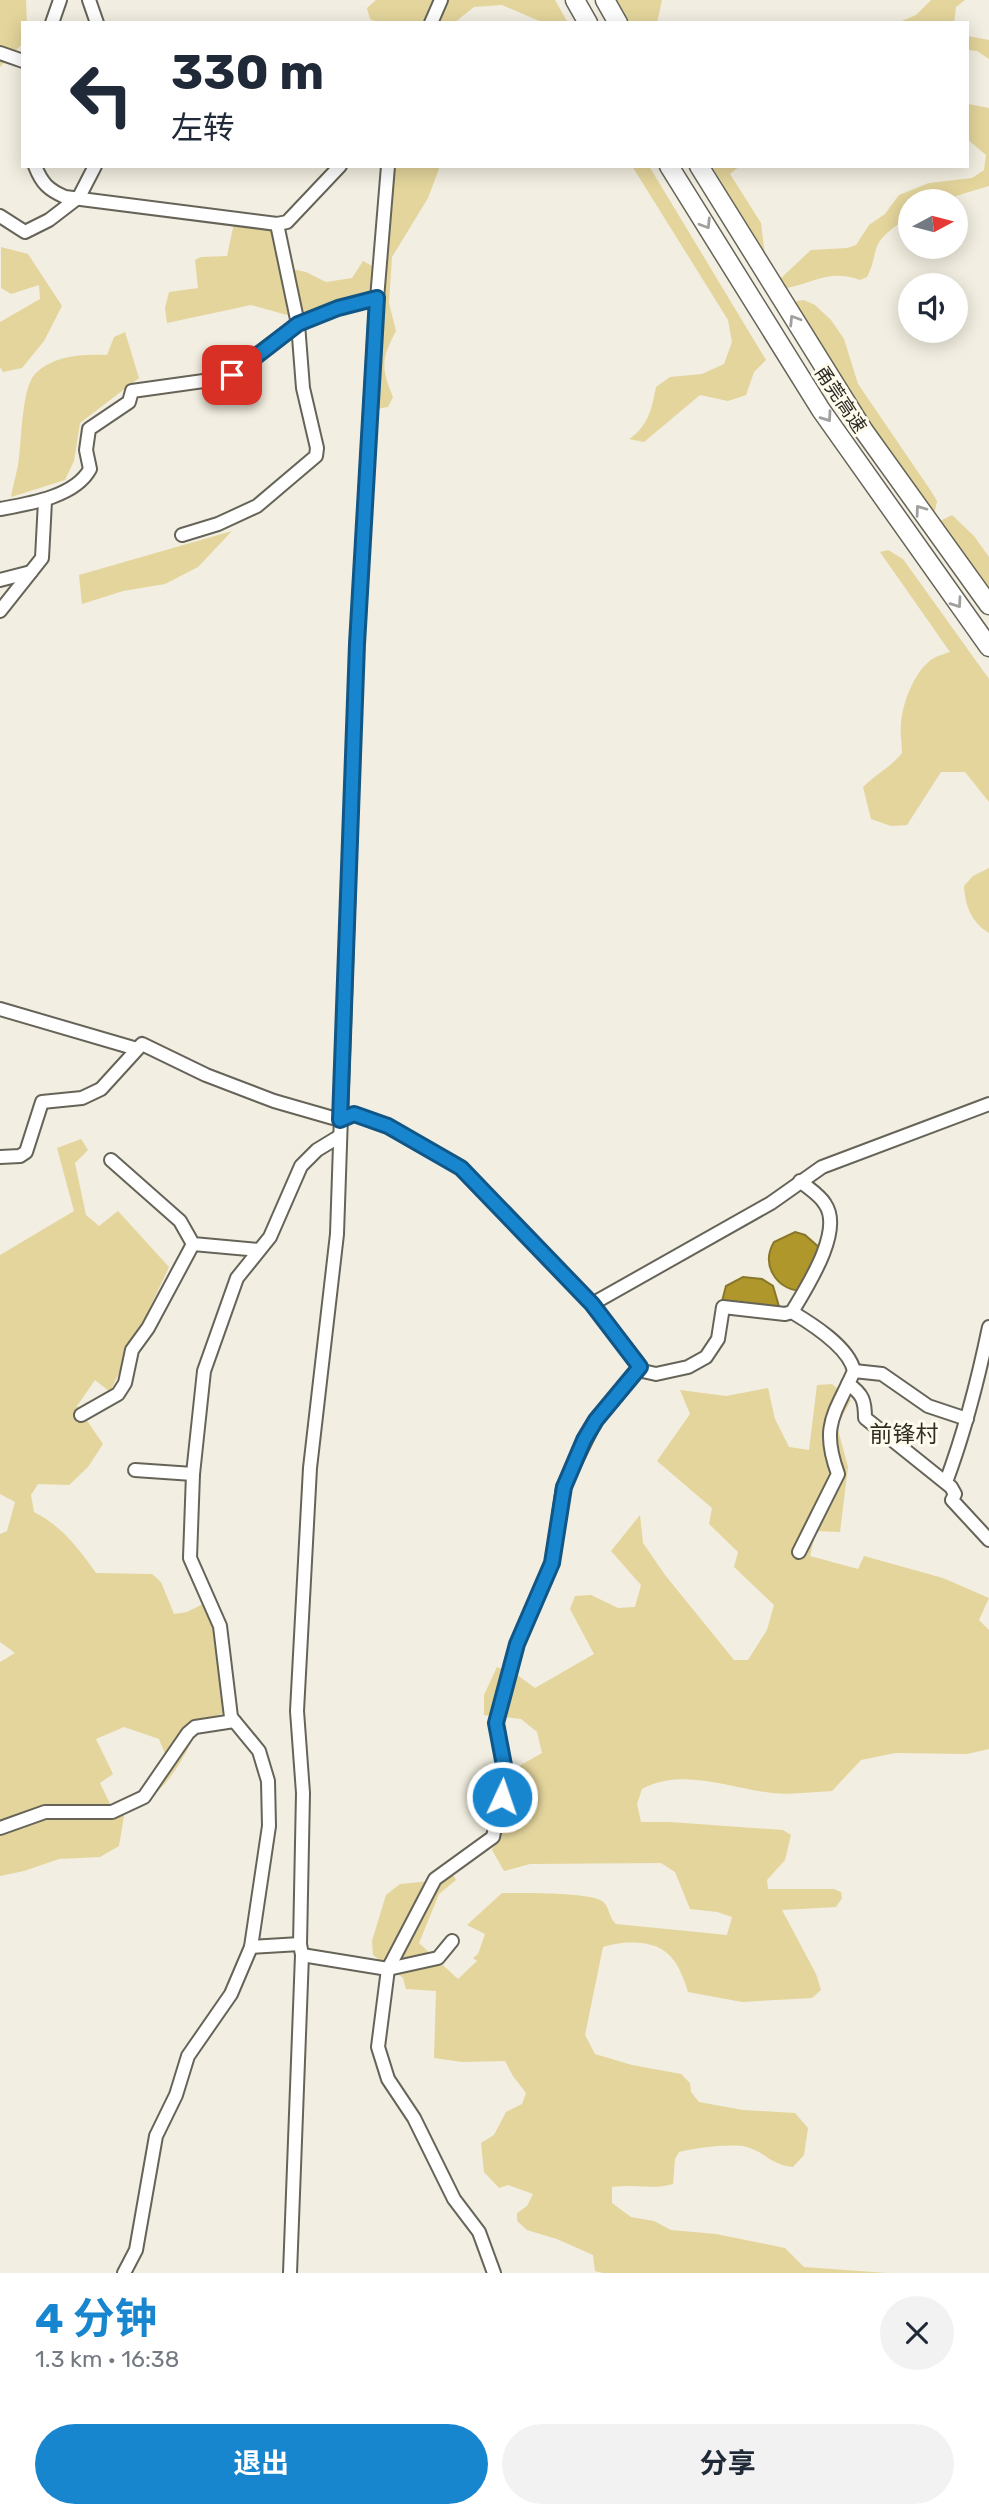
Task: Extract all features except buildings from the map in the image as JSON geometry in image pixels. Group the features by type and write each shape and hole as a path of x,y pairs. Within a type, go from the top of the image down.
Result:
{"highway":[{"path":"575,0 587,21"},
{"path":"605,0 617,21"},
{"name":"甬莞高速","path":"670,168 821,410 989,647"},
{"name":"甬莞高速","path":"700,168 864,431 989,605"}],"street":[{"path":"53,21 60,0"},
{"path":"89,0 96,21"},
{"path":"432,21 441,0"},
{"path":"0,53 21,60"},
{"path":"37,168 44,186 65,197 277,224 287,222 338,168"},
{"path":"0,216 25,232 49,220 79,197 94,168"},
{"path":"289,2273 301,1950 303,1793 297,1711 310,1468 337,1234 357,644 377,298 388,168"},
{"path":"182,535 218,524 257,506 316,456 317,448 303,388 298,324 277,224"},
{"path":"0,509 45,501 86,478 90,469 86,450 89,429 129,402 132,391 225,378 298,324 338,308 377,298"},
{"path":"0,611 42,558 45,501"},
{"path":"0,580 31,572"},
{"path":"0,1009 137,1049"},
{"path":"0,1157 20,1156 26,1152 42,1102 82,1098 101,1089 142,1044 206,1075 274,1101 340,1120 354,1114 388,1126 461,1168 592,1304 639,1363 638,1370 596,1420 584,1440 564,1487 552,1563 517,1644 496,1723 506,1776 493,1837 435,1879 388,1969 378,2047 388,2080 414,2118 454,2199 479,2232 494,2273"},
{"path":"592,1304 771,1203 822,1167 989,1104"},
{"path":"124,2273 136,2250 156,2136 176,2095 188,2056 231,1994 251,1947 269,1826 268,1782 259,1751 231,1717 220,1626 190,1558 193,1474 204,1371 237,1278 270,1237 301,1166 317,1150 340,1136"},
{"path":"111,1160 180,1221 193,1244"},
{"path":"638,1370 656,1374 688,1367 706,1357 718,1339 723,1307 785,1314 792,1312 819,1264 830,1224 825,1203 800,1181"},
{"path":"193,1244 259,1250"},
{"path":"80,1415 118,1394 125,1382 132,1350 148,1328 193,1244"},
{"path":"792,1312 818,1329 851,1360 854,1371 835,1406 830,1422 830,1448 838,1474 799,1552"},
{"path":"946,1482 984,1376 989,1327"},
{"path":"854,1371 882,1374 928,1406 967,1419"},
{"path":"848,1384 858,1390 865,1401 864,1418 946,1482 955,1494 952,1500 956,1506 989,1539"},
{"path":"135,1470 193,1474"},
{"path":"0,1828 45,1812 112,1812 145,1797 188,1733 195,1727 234,1721"},
{"path":"251,1947 301,1950 388,1969 438,1958 452,1941"}],"shaded area":[{"path":"0,0 26,0 27,21 21,21 21,45 0,67"},
{"path":"376,0 555,0 567,21 539,21 502,5 474,7 456,21 375,21 370,19 367,8"},
{"path":"614,0 662,0 657,21 626,21"},
{"path":"931,0 965,0 956,7 954,21 902,21 916,15"},
{"path":"969,36 989,40 989,59 977,51 969,50"},
{"path":"969,104 989,108 989,186 968,192 968,189 914,189 929,183 972,178 984,170 986,155 969,141"},
{"path":"394,168 439,168 428,198 392,257 389,303 396,331 384,364 393,397 388,407 377,409 384,260"},
{"path":"633,168 650,168 766,360 754,372 746,395 728,401 700,395 644,442 629,439 645,423 656,387 670,377 702,374 724,364 732,342 728,320"},
{"path":"713,168 738,168 730,174 761,223 765,256"},
{"path":"898,196 898,224 878,244 867,277 860,280 831,276 787,288 780,279 811,250 856,245 869,225 885,214"},
{"path":"234,223 275,231 282,267 306,272 326,282 352,278 363,261 372,266 371,293 323,311 287,315 251,305 167,323 165,308 169,292 198,288 195,260 201,257 227,256"},
{"path":"1,247 28,254 62,306 44,341 22,368 3,372 0,367 0,322 40,299 39,285 11,294 1,288"},
{"path":"804,300 815,305 831,320 844,339 858,384 931,491 937,501 935,511 933,512 856,404 794,306 797,301"},
{"path":"125,332 139,378 80,423 74,461 65,480 11,497 30,381 43,368 60,359 107,355 114,337"},
{"path":"952,515 974,536 989,557 989,590 940,521"},
{"path":"232,531 198,567 165,584 123,591 82,604 79,575"},
{"path":"888,550 903,559 989,679 989,802 965,772 941,772 907,825 891,826 871,819 863,787 902,753 902,716 915,678 927,663 950,652 880,552"},
{"path":"989,868 989,933 970,913 964,886 973,876"},
{"path":"81,1139 88,1150 75,1163 86,1215 99,1226 118,1211 169,1267 110,1392 95,1380 77,1406 103,1444 88,1467 69,1485 38,1484 31,1495 34,1512 61,1531 96,1573 152,1574 161,1582 174,1614 187,1612 203,1604 214,1620 225,1692 223,1713 201,1722 173,1773 149,1799 166,1756 159,1739 124,1727 96,1739 113,1774 100,1783 115,1814 125,1810 119,1846 100,1857 59,1859 0,1876 0,1662 15,1653 0,1642 0,1534 7,1531 15,1502 0,1494 0,1255 74,1211 57,1148"},
{"path":"795,1232 805,1235 821,1249 800,1291 777,1280 769,1259 774,1242"},
{"path":"743,1277 762,1279 773,1286 780,1310 721,1305 726,1286"},
{"path":"832,1384 851,1400 837,1426 848,1467 840,1532 816,1531 810,1556 858,1569 864,1556 943,1578 989,1598 979,1620 989,1630 989,1749 967,1754 895,1753 861,1760 832,1791 772,1793 689,1779 657,1783 642,1789 637,1804 641,1822 783,1830 791,1835 785,1860 767,1880 768,1889 834,1889 841,1892 842,1898 836,1907 782,1910 816,1974 821,1990 812,1998 742,2002 688,1992 677,1966 661,1948 636,1942 610,1945 603,1947 585,2035 595,2054 632,2065 681,2074 690,2083 691,2092 699,2102 743,2110 795,2113 808,2128 804,2155 793,2167 779,2164 747,2147 713,2146 686,2150 679,2152 675,2159 673,2184 658,2187 612,2187 612,2203 631,2217 654,2221 671,2230 716,2234 785,2248 804,2267 886,2273 595,2271 593,2255 557,2239 527,2230 517,2221 517,2213 527,2206 533,2194 508,2185 499,2188 484,2172 481,2143 494,2135 506,2112 522,2104 526,2093 505,2061 462,2062 434,2058 436,1991 406,1989 403,1978 373,1955 372,1941 386,1895 400,1884 441,1880 452,1873 456,1880 439,1894 419,1943 458,1979 477,1961 473,1958 478,1954 485,1934 467,1925 502,1893 595,1898 605,1903 616,1924 727,1935 732,1917 717,1912 690,1909 675,1872 661,1863 530,1864 504,1871 492,1850 506,1821 513,1776 521,1765 542,1753 537,1732 521,1719 484,1715 484,1695 497,1667 516,1674 535,1688 594,1654 570,1609 575,1596 591,1595 618,1608 635,1607 641,1585 611,1551 640,1515 643,1543 665,1575 734,1660 748,1660 767,1630 774,1605 734,1567 738,1552 709,1524 712,1508 657,1461 690,1414 680,1390 726,1396 768,1388 775,1419 789,1447 809,1450 817,1385"}],"district":[{"name":"前锋村","path":"904,1434"}],"route":[{"path":"232,375 298,324 338,308 377,298 357,644 340,1120 354,1114 388,1126 461,1168 592,1304 640,1367 596,1420 584,1440 564,1487 552,1563 517,1644 496,1723 506,1776 502,1797"}]}
